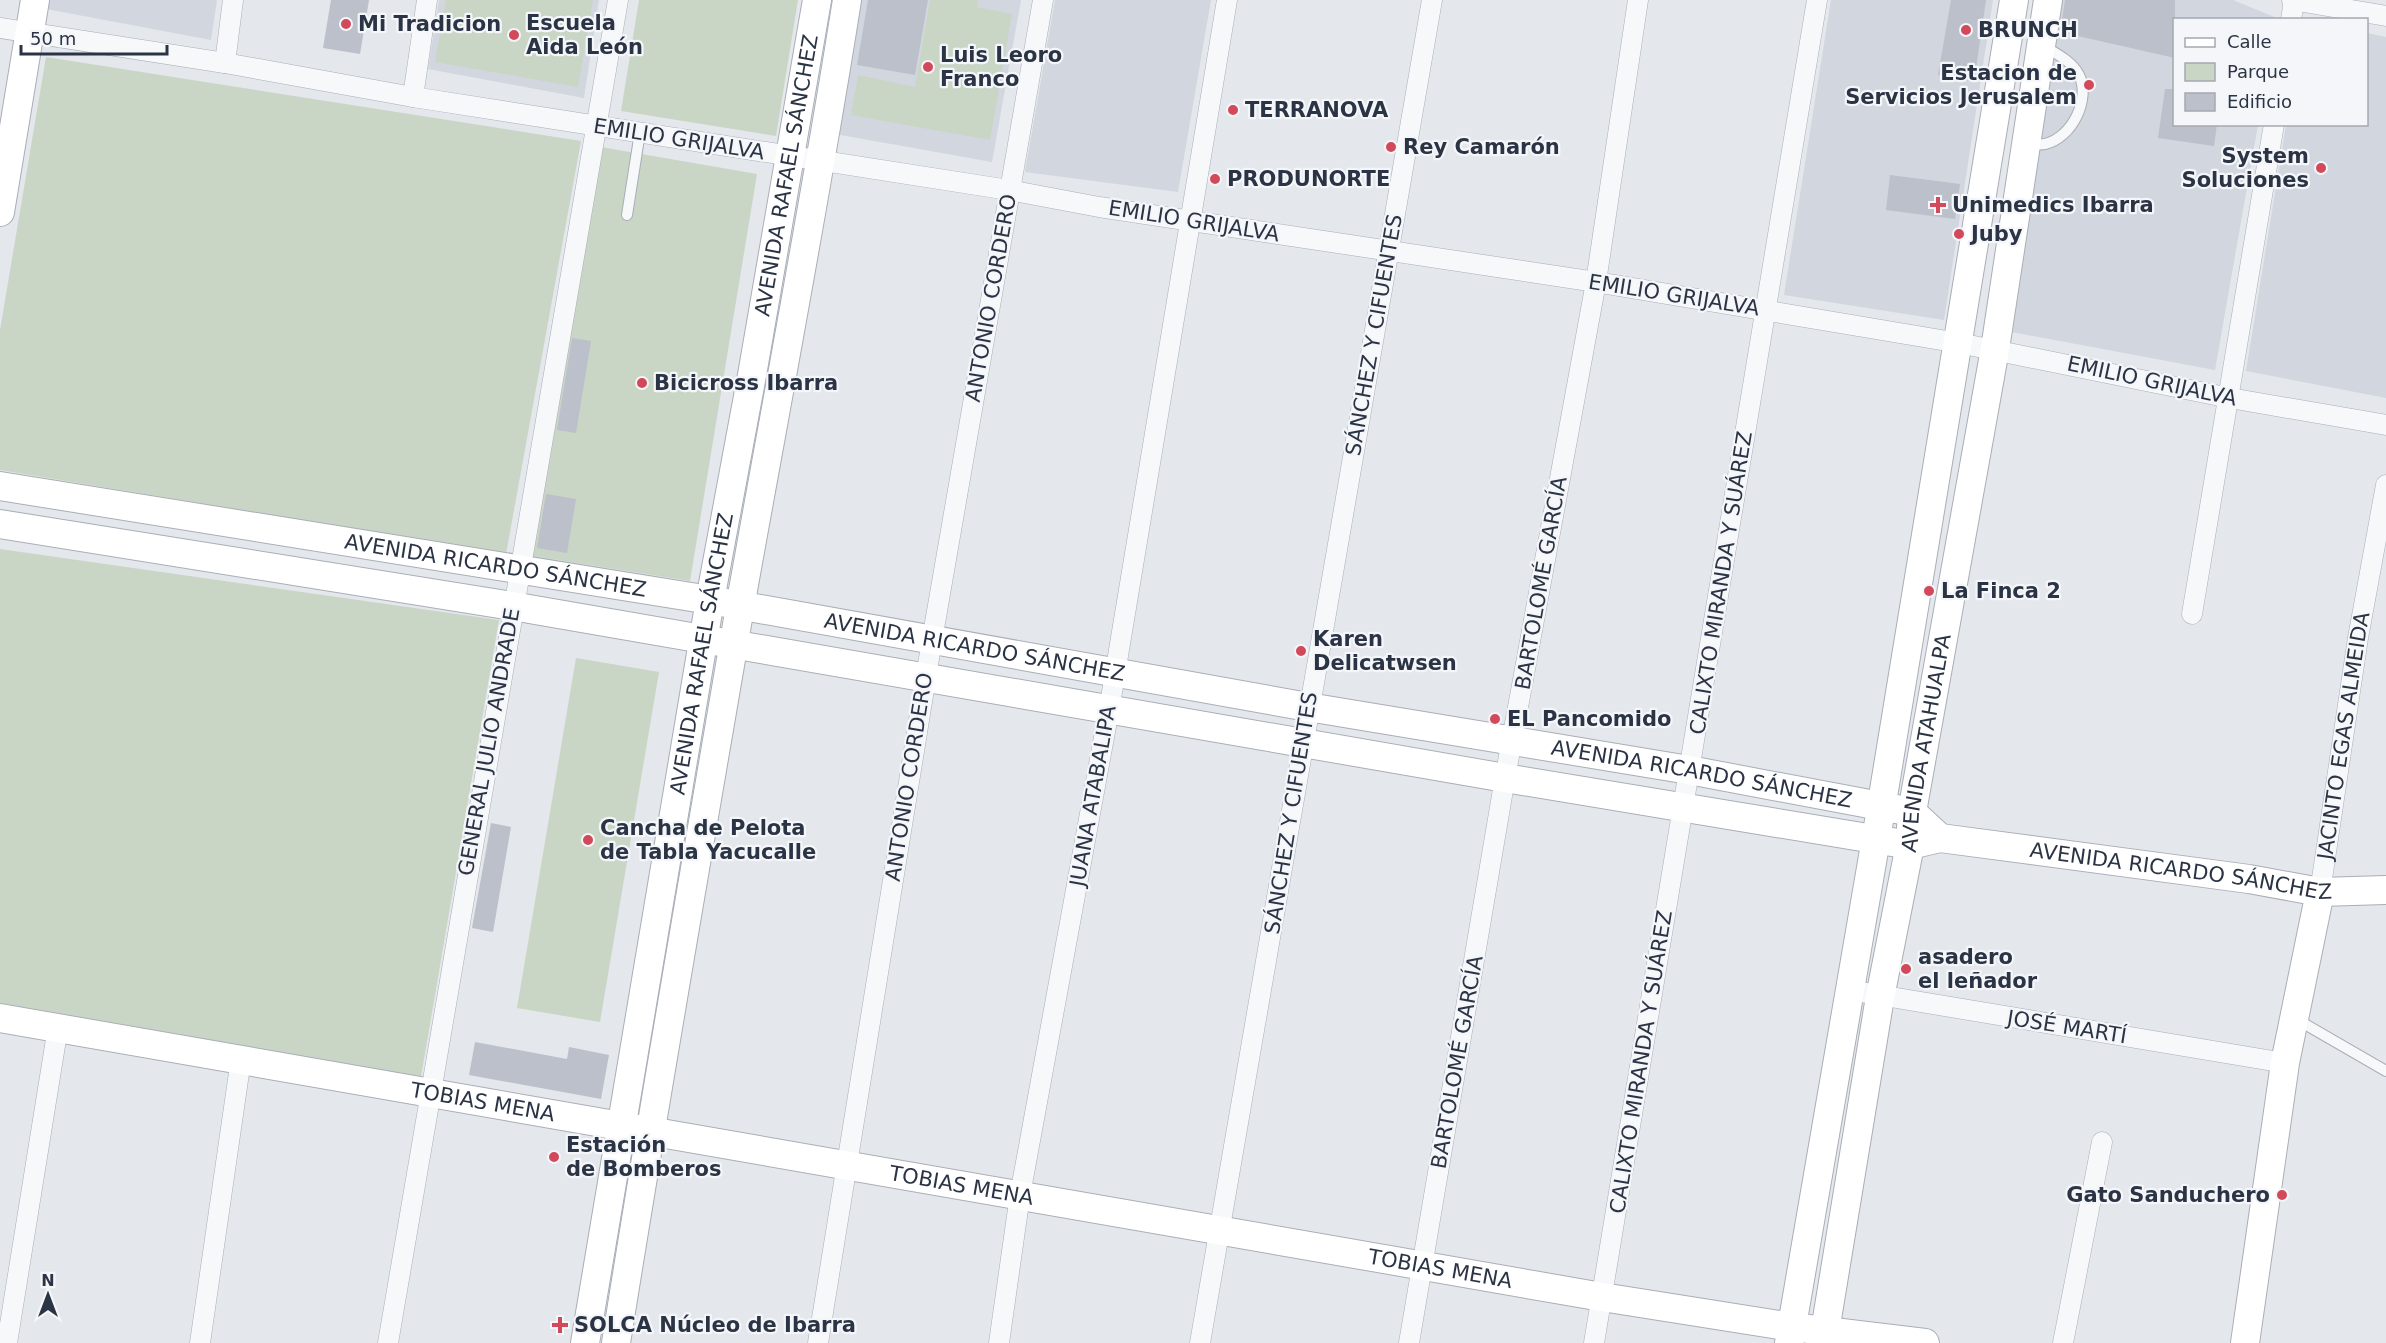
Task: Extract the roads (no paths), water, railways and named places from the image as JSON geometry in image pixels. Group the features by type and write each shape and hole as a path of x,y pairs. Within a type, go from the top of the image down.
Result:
{"main road":[{"path":"0,212 35,0"},
{"name":"AVENIDA RAFAEL SÁNCHEZ","path":"585,1343 710,600 816,0"},
{"name":"AVENIDA RAFAEL SÁNCHEZ","path":"616,1343 734,645 848,0"},
{"name":"AVENIDA ATAHUALPA","path":"1791,1335 1882,806 2014,0"},
{"name":"AVENIDA ATAHUALPA","path":"1825,1336 1880,997 1910,845 1912,812 1995,349 2048,0"},
{"name":"AVENIDA RICARDO SÁNCHEZ","path":"0,486 710,600 1308,707 1689,770 1912,812"},
{"name":"AVENIDA RICARDO SÁNCHEZ","path":"0,524 512,606 1505,778 1910,845 1940,838 2249,879 2320,892 2386,890"},
{"path":"1912,812 1940,838"},
{"name":"JACINTO EGAS ALMEIDA","path":"2245,1343 2285,1063 2320,892"},
{"name":"TOBIAS MENA","path":"0,1018 430,1091 650,1132 1602,1297 1791,1335 1925,1343"}],"street":[{"path":"225,63 233,0"},
{"path":"413,97 427,0"},
{"name":"GENERAL JULIO ANDRADE","path":"388,1343 512,606 618,0"},
{"name":"ANTONIO CORDERO","path":"818,1343 932,640 1043,0"},
{"name":"JUANA ATABALIPA","path":"999,1343 1020,1195 1115,673 1227,0"},
{"name":"SÁNCHEZ Y CIFUENTES","path":"1200,1343 1431,0"},
{"name":"BARTOLOMÉ GARCÍA","path":"1409,1343 1505,778 1596,282 1638,0"},
{"name":"CALIXTO MIRANDA Y SUÁREZ","path":"1594,1343 1817,0"},
{"path":"2292,5 2386,16"},
{"name":"EMILIO GRIJALVA","path":"0,28 225,63 413,97 821,163 1009,190 1192,221 1766,310 1995,349 2230,398 2386,425"},
{"path":"2192,614 2230,398 2274,126"},
{"name":"JACINTO EGAS ALMEIDA","path":"2320,892 2358,638 2386,485"},
{"name":"JOSÉ MARTÍ","path":"1849,990 2285,1063"},
{"path":"7,1343 58,1028"},
{"path":"200,1343 241,1059"},
{"path":"2063,1343 2102,1142"}],"lane":[{"path":"2026,144 2046,144 2063,134 2078,115 2083,97 2080,76 2072,65 2042,45"},
{"path":"627,215 640,132"},
{"path":"2295,1019 2386,1071"}],"place":[{"name":"Mi Tradicion","path":"346,24"},
{"name":"BRUNCH","path":"1966,30"},
{"name":"Escuela Aida León","path":"514,35"},
{"name":"Luis Leoro Franco","path":"928,67"},
{"name":"Estacion de Servicios Jerusalem","path":"2089,85"},
{"name":"TERRANOVA","path":"1233,110"},
{"name":"Rey Camarón","path":"1391,147"},
{"name":"System Soluciones","path":"2321,168"},
{"name":"PRODUNORTE","path":"1215,179"},
{"name":"Unimedics Ibarra","path":"1938,205"},
{"name":"Juby","path":"1959,234"},
{"name":"Bicicross Ibarra","path":"642,383"},
{"name":"La Finca 2","path":"1929,591"},
{"name":"Karen Delicatwsen","path":"1301,651"},
{"name":"EL Pancomido","path":"1495,719"},
{"name":"Cancha de Pelota de Tabla Yacucalle","path":"588,840"},
{"name":"asadero el leñador","path":"1906,969"},
{"name":"Estación de Bomberos","path":"554,1157"},
{"name":"Gato Sanduchero","path":"2282,1195"},
{"name":"SOLCA Núcleo de Ibarra","path":"560,1325"}]}
